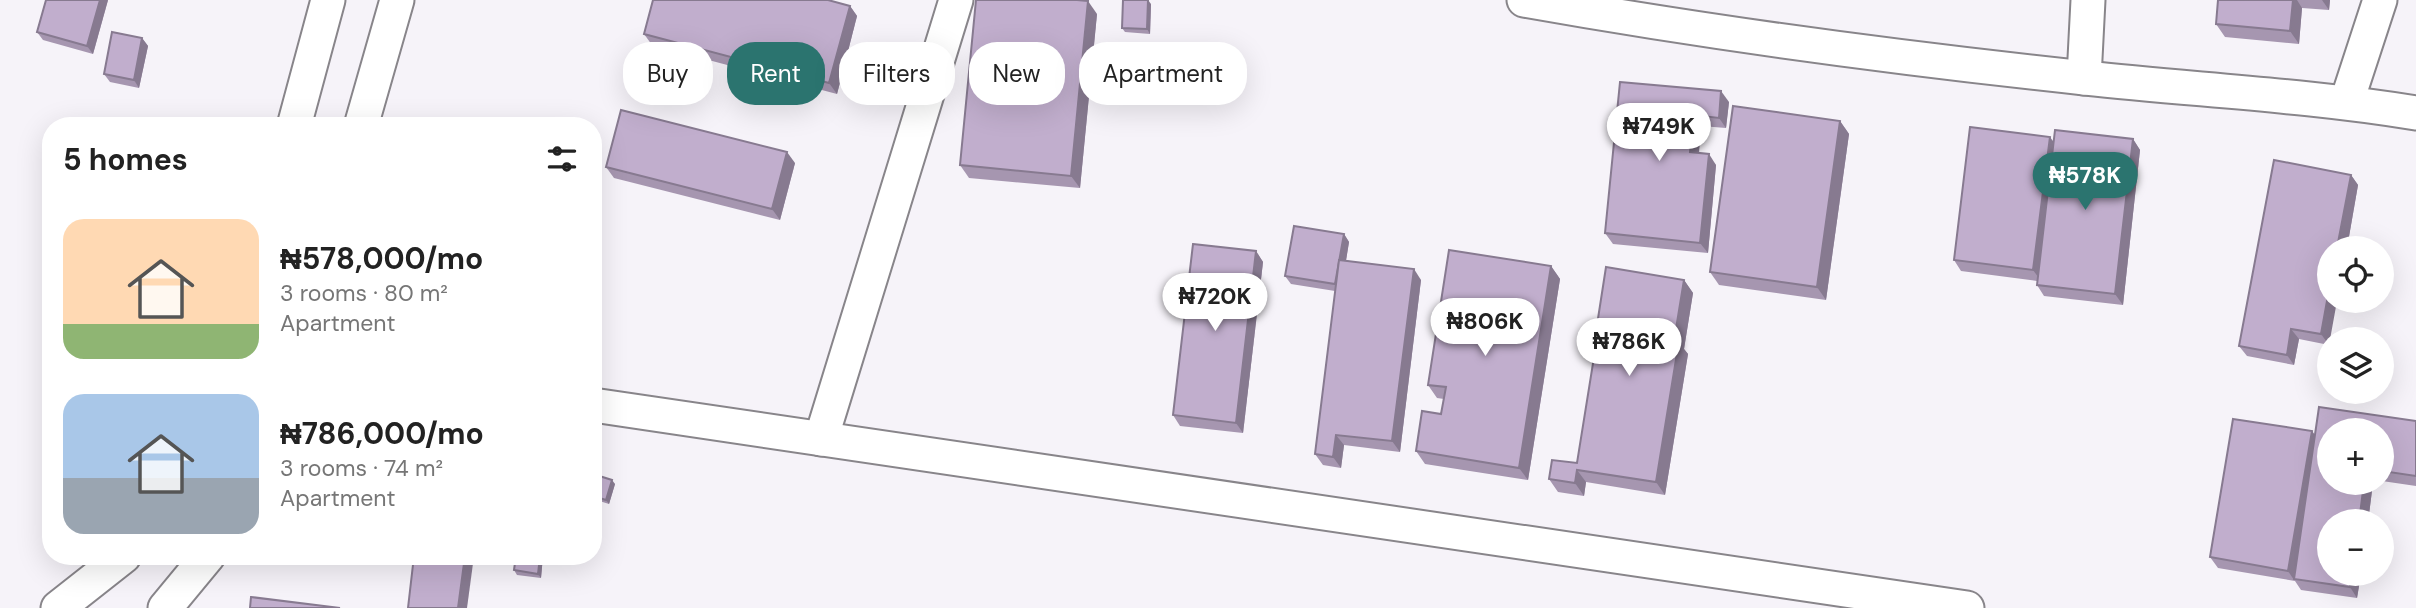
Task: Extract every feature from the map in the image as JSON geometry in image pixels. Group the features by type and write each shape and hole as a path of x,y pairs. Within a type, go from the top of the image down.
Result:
{"street":[{"path":"296,117 328,0"},
{"path":"364,117 397,0"},
{"path":"821,439 956,0"},
{"path":"1524,0 1638,20 2084,78 2347,101 2416,113"},
{"path":"2084,78 2088,0"},
{"path":"2347,101 2379,0"},
{"path":"602,406 1967,608"},
{"path":"58,608 113,565"},
{"path":"165,608 201,565"}],"building":[{"path":"46,0 100,0 87,46 37,32"},
{"path":"653,0 828,0 850,6 829,83 825,82 825,42 727,42 727,56 713,52 713,42 674,42 644,34"},
{"path":"976,0 1088,1 1084,42 1079,42 1079,94 1071,176 960,165 969,72 969,105 1065,105 1065,42 972,42"},
{"path":"1123,0 1148,0 1147,29 1122,28"},
{"path":"2218,0 2293,0 2290,31 2216,24"},
{"path":"112,32 142,38 134,80 104,74"},
{"path":"1620,82 1721,91 1719,118 1694,115 1690,152 1709,154 1700,243 1605,233"},
{"path":"1733,106 1840,121 1817,287 1710,272"},
{"path":"621,110 787,152 772,209 606,167"},
{"path":"1970,127 2050,137 2033,270 1954,260"},
{"path":"2055,130 2133,139 2115,294 2037,285"},
{"path":"2274,160 2351,175 2339,236 2317,236 2317,313 2325,313 2322,327 2317,327 2317,333 2291,329 2287,355 2239,346"},
{"path":"1294,226 1344,234 1335,284 1285,276"},
{"path":"1193,244 1256,251 1236,423 1173,415"},
{"path":"1449,250 1551,266 1519,468 1416,451 1422,411 1441,414 1446,387 1428,385"},
{"path":"1339,260 1414,269 1392,441 1336,435 1333,457 1315,454"},
{"path":"1606,267 1684,280 1674,341 1679,341 1656,482 1577,470 1575,483 1549,479 1552,460 1577,463"},
{"path":"2319,407 2416,421 2416,476 2394,473 2394,418 2317,418"},
{"path":"2233,419 2312,431 2288,571 2210,557"},
{"path":"2317,421 2317,495 2362,495 2361,509 2317,509 2317,582 2294,579"},
{"path":"602,477 612,480 606,500 602,499"},
{"path":"413,565 464,565 458,608 408,608"},
{"path":"515,565 539,565 538,574 514,570"},
{"path":"251,597 340,608 250,608"}]}
